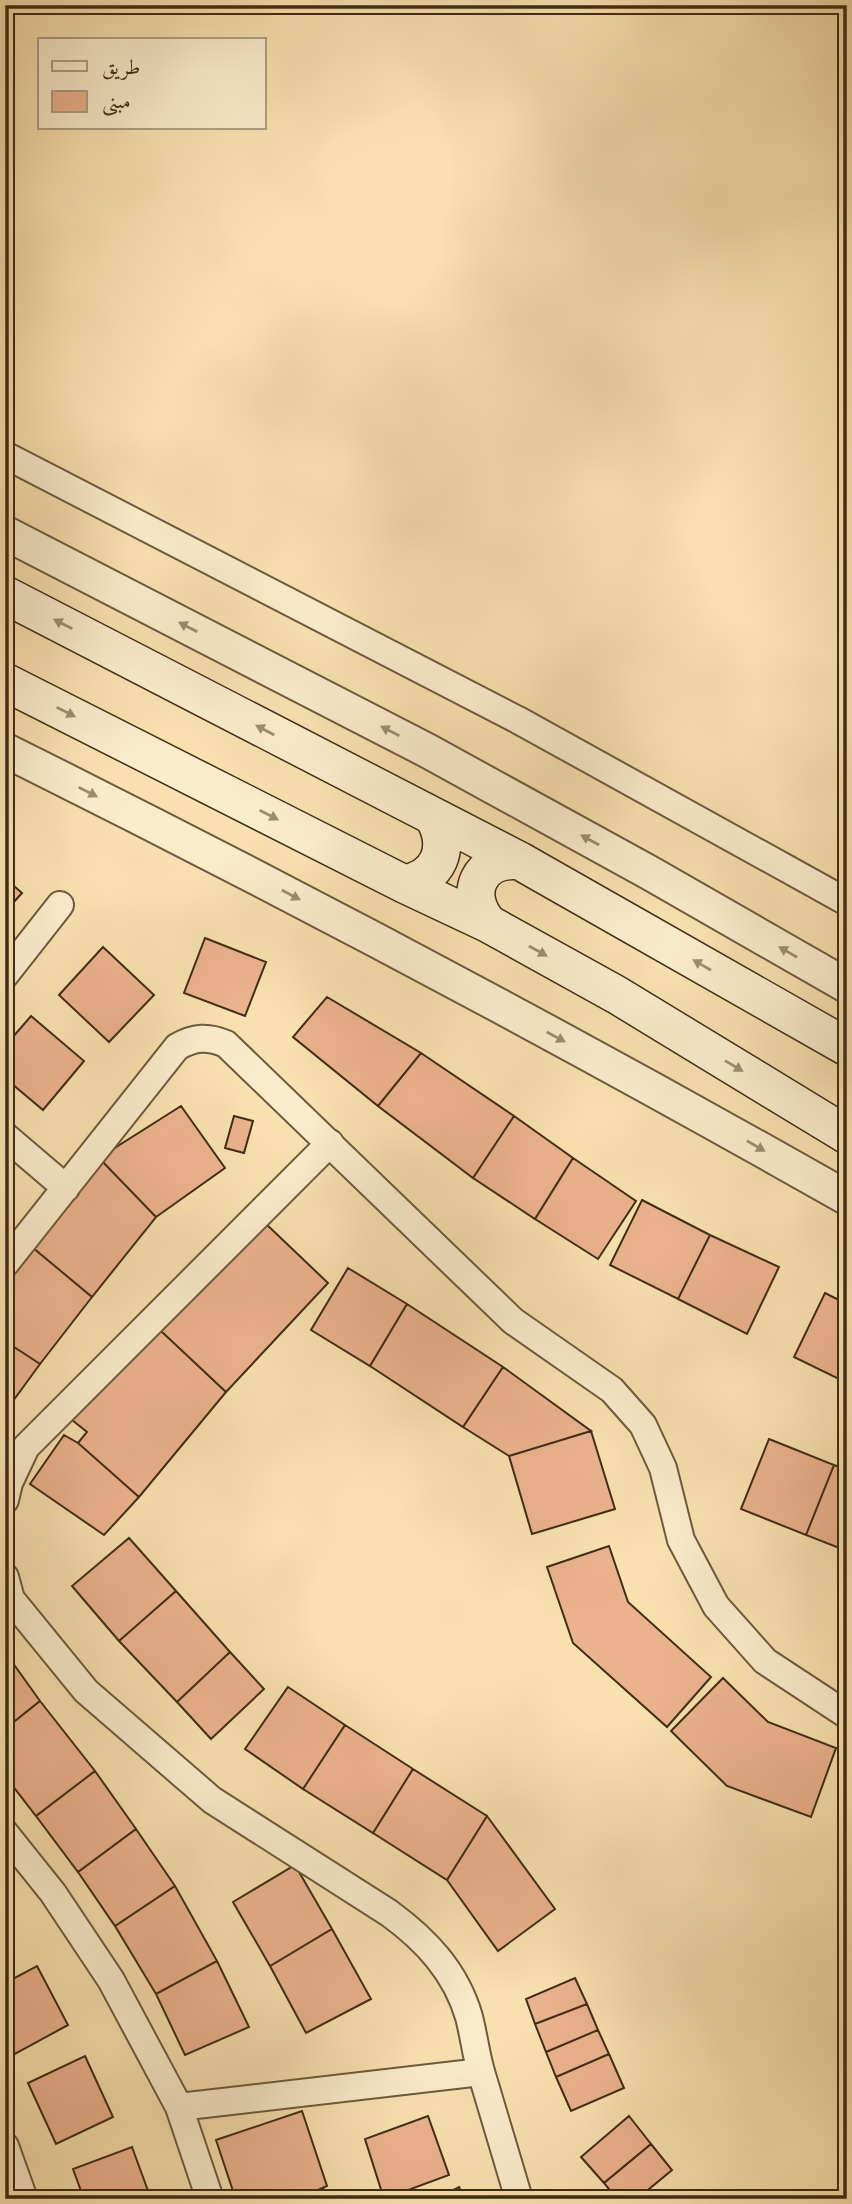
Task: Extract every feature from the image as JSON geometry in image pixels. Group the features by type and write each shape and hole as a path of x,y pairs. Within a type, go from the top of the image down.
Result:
{"main road":[{"path":"5,595 520,861 847,1047"},
{"path":"5,681 404,884 489,924 617,995 847,1135"},
{"path":"404,884 424,878 438,863 443,840 434,818"},
{"path":"489,924 478,908 476,889 479,880 492,865 500,861 520,861"}],"street":[{"path":"5,455 518,720 847,902"},
{"path":"5,533 428,751 650,873 847,986"},
{"path":"5,750 314,908 678,1102 847,1198"},
{"path":"5,975 60,905"},
{"path":"5,1264 177,1047 188,1040 201,1038 226,1044 513,1321 612,1390 643,1425 663,1468 681,1540 716,1606 765,1661 847,1714"},
{"path":"5,1136 66,1188"},
{"path":"5,1500 9,1483 26,1447 330,1143"},
{"path":"5,1577 11,1599 86,1690 212,1800 416,1933 438,1956 456,1984 468,2015 481,2072 519,2199"},
{"path":"5,1833 53,1893 111,1980 179,2107 210,2199"},
{"path":"179,2107 481,2072"},
{"path":"5,2147 24,2199"}],"building":[{"path":"5,878 22,893 5,912"},
{"path":"205,938 266,962 245,1016 184,993"},
{"path":"103,947 154,995 109,1042 59,995"},
{"path":"327,997 421,1053 378,1106 293,1037"},
{"path":"31,1016 84,1061 43,1110 5,1078 5,1046"},
{"path":"421,1053 514,1116 473,1178 378,1106"},
{"path":"181,1106 225,1168 156,1217 99,1158"},
{"path":"234,1116 253,1121 244,1153 225,1148"},
{"path":"514,1116 573,1158 535,1219 473,1178"},
{"path":"99,1158 156,1217 92,1297 32,1247"},
{"path":"573,1158 636,1201 598,1259 535,1219"},
{"path":"642,1200 710,1235 678,1299 610,1265"},
{"path":"264,1222 328,1283 226,1392 161,1331"},
{"path":"710,1235 779,1267 747,1334 678,1299"},
{"path":"32,1247 92,1297 40,1364 5,1341 5,1281"},
{"path":"348,1268 407,1304 370,1366 311,1330"},
{"path":"825,1293 847,1304 847,1383 794,1357"},
{"path":"407,1304 503,1367 463,1427 370,1366"},
{"path":"161,1331 226,1392 139,1497 78,1443 87,1432 72,1420"},
{"path":"5,1341 40,1364 5,1412"},
{"path":"503,1367 591,1431 509,1456 463,1427"},
{"path":"591,1431 615,1509 532,1534 509,1456"},
{"path":"64,1435 78,1443 139,1497 104,1535 30,1484"},
{"path":"769,1439 834,1465 806,1535 741,1509"},
{"path":"834,1465 847,1470 847,1551 806,1535"},
{"path":"129,1538 176,1591 119,1641 72,1586"},
{"path":"609,1546 628,1602 711,1677 667,1727 573,1643 547,1567"},
{"path":"176,1591 230,1652 177,1702 119,1641"},
{"path":"5,1652 40,1701 5,1729"},
{"path":"230,1652 264,1689 211,1739 177,1702"},
{"path":"723,1678 768,1722 836,1748 811,1817 727,1786 671,1731"},
{"path":"288,1687 345,1725 303,1789 245,1749"},
{"path":"40,1701 95,1771 36,1816 5,1776 5,1729"},
{"path":"345,1725 413,1769 373,1833 303,1789"},
{"path":"413,1769 487,1816 447,1880 373,1833"},
{"path":"95,1771 136,1829 78,1872 36,1816"},
{"path":"487,1816 555,1909 498,1951 447,1880"},
{"path":"136,1829 175,1886 115,1926 78,1872"},
{"path":"295,1865 332,1929 270,1966 233,1902"},
{"path":"175,1886 217,1961 156,1994 115,1926"},
{"path":"5,1927 14,1941 5,1947"},
{"path":"332,1929 371,1999 306,2033 270,1966"},
{"path":"217,1961 249,2027 185,2055 156,1994"},
{"path":"37,1966 68,2025 13,2055 5,2041 5,1983"},
{"path":"575,1978 587,2004 535,2024 526,1999"},
{"path":"587,2004 598,2030 546,2052 535,2024"},
{"path":"598,2030 609,2054 556,2077 546,2052"},
{"path":"609,2054 624,2088 571,2111 556,2077"},
{"path":"85,2056 113,2117 56,2144 28,2083"},
{"path":"302,2111 327,2186 298,2199 248,2199 243,2191 233,2191 216,2140"},
{"path":"428,2116 449,2175 384,2199 365,2139"},
{"path":"629,2116 651,2144 604,2183 581,2157"},
{"path":"651,2144 672,2170 637,2199 617,2199 604,2183"},
{"path":"132,2147 151,2199 84,2199 73,2169"},
{"path":"459,2187 465,2199 436,2199"},
{"path":"323,2188 328,2199 298,2199"}]}
